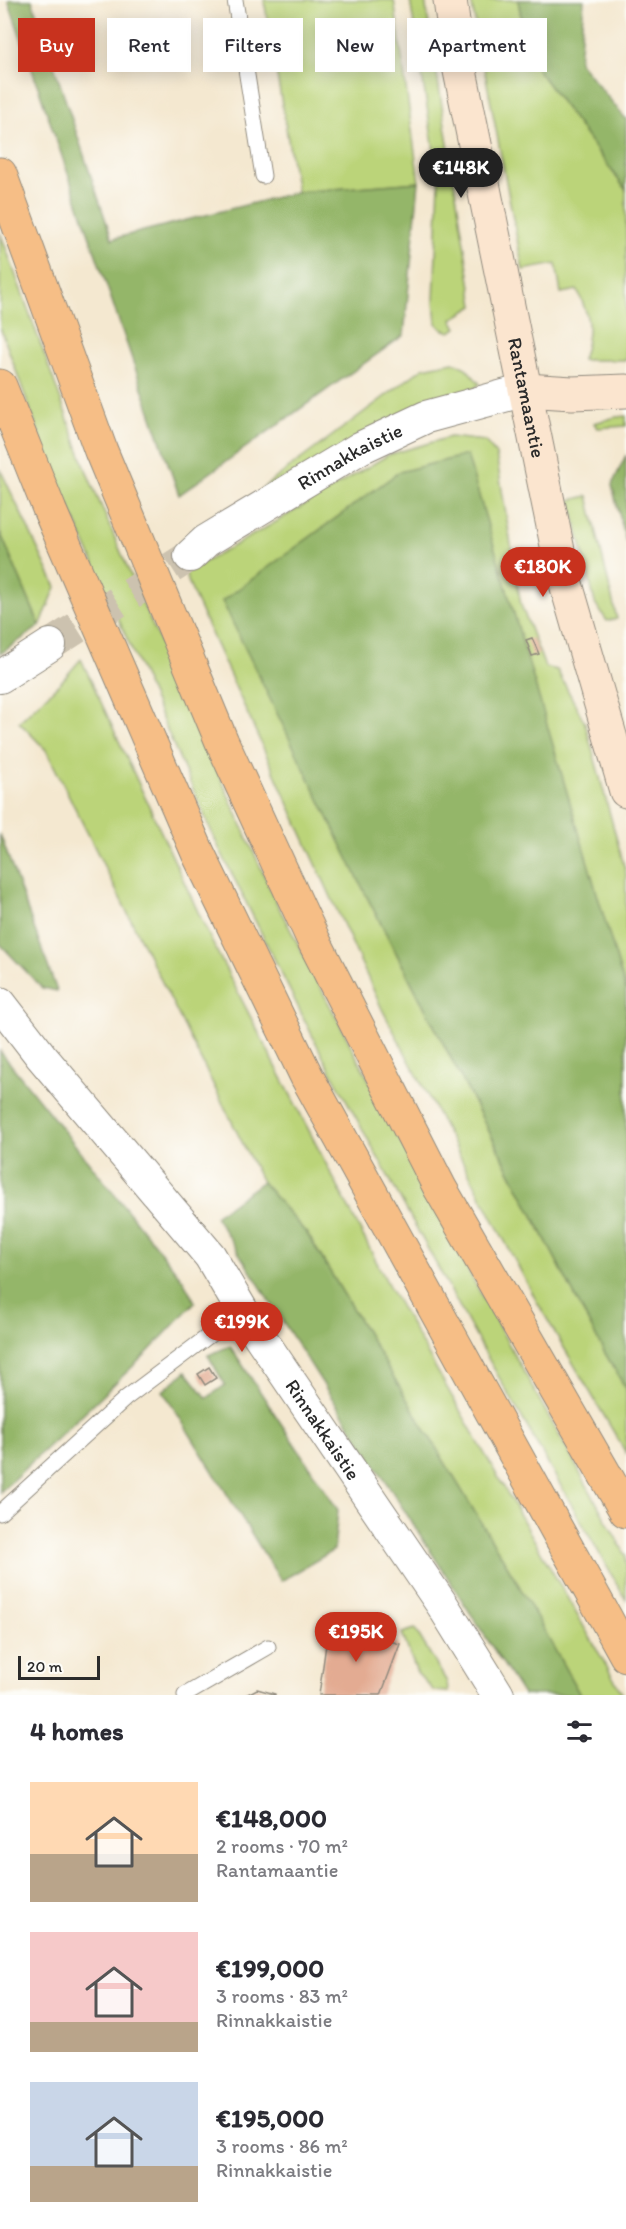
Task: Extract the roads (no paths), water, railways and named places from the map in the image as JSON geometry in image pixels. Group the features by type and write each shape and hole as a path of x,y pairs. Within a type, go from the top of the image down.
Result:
{"highway":[{"path":"0,174 101,451 222,742 314,941 440,1188 626,1511"},
{"path":"0,386 50,511 198,853 302,1066 626,1656"}],"main road":[{"name":"Rantamaantie","path":"450,0 459,66 562,570 626,791"},
{"path":"526,390 572,393 626,391"}],"street":[{"name":"Rinnakkaistie","path":"190,556 206,541 360,447 426,417 526,390"},
{"path":"0,677 50,645"},
{"name":"Rinnakkaistie","path":"0,1003 41,1056 210,1256 243,1312 443,1606 498,1695"}],"lane":[{"path":"235,0 263,176"},
{"path":"0,1513 126,1398 243,1312"},
{"path":"185,1695 268,1647"}],"tunnel":[{"path":"50,645 190,556"}]}
